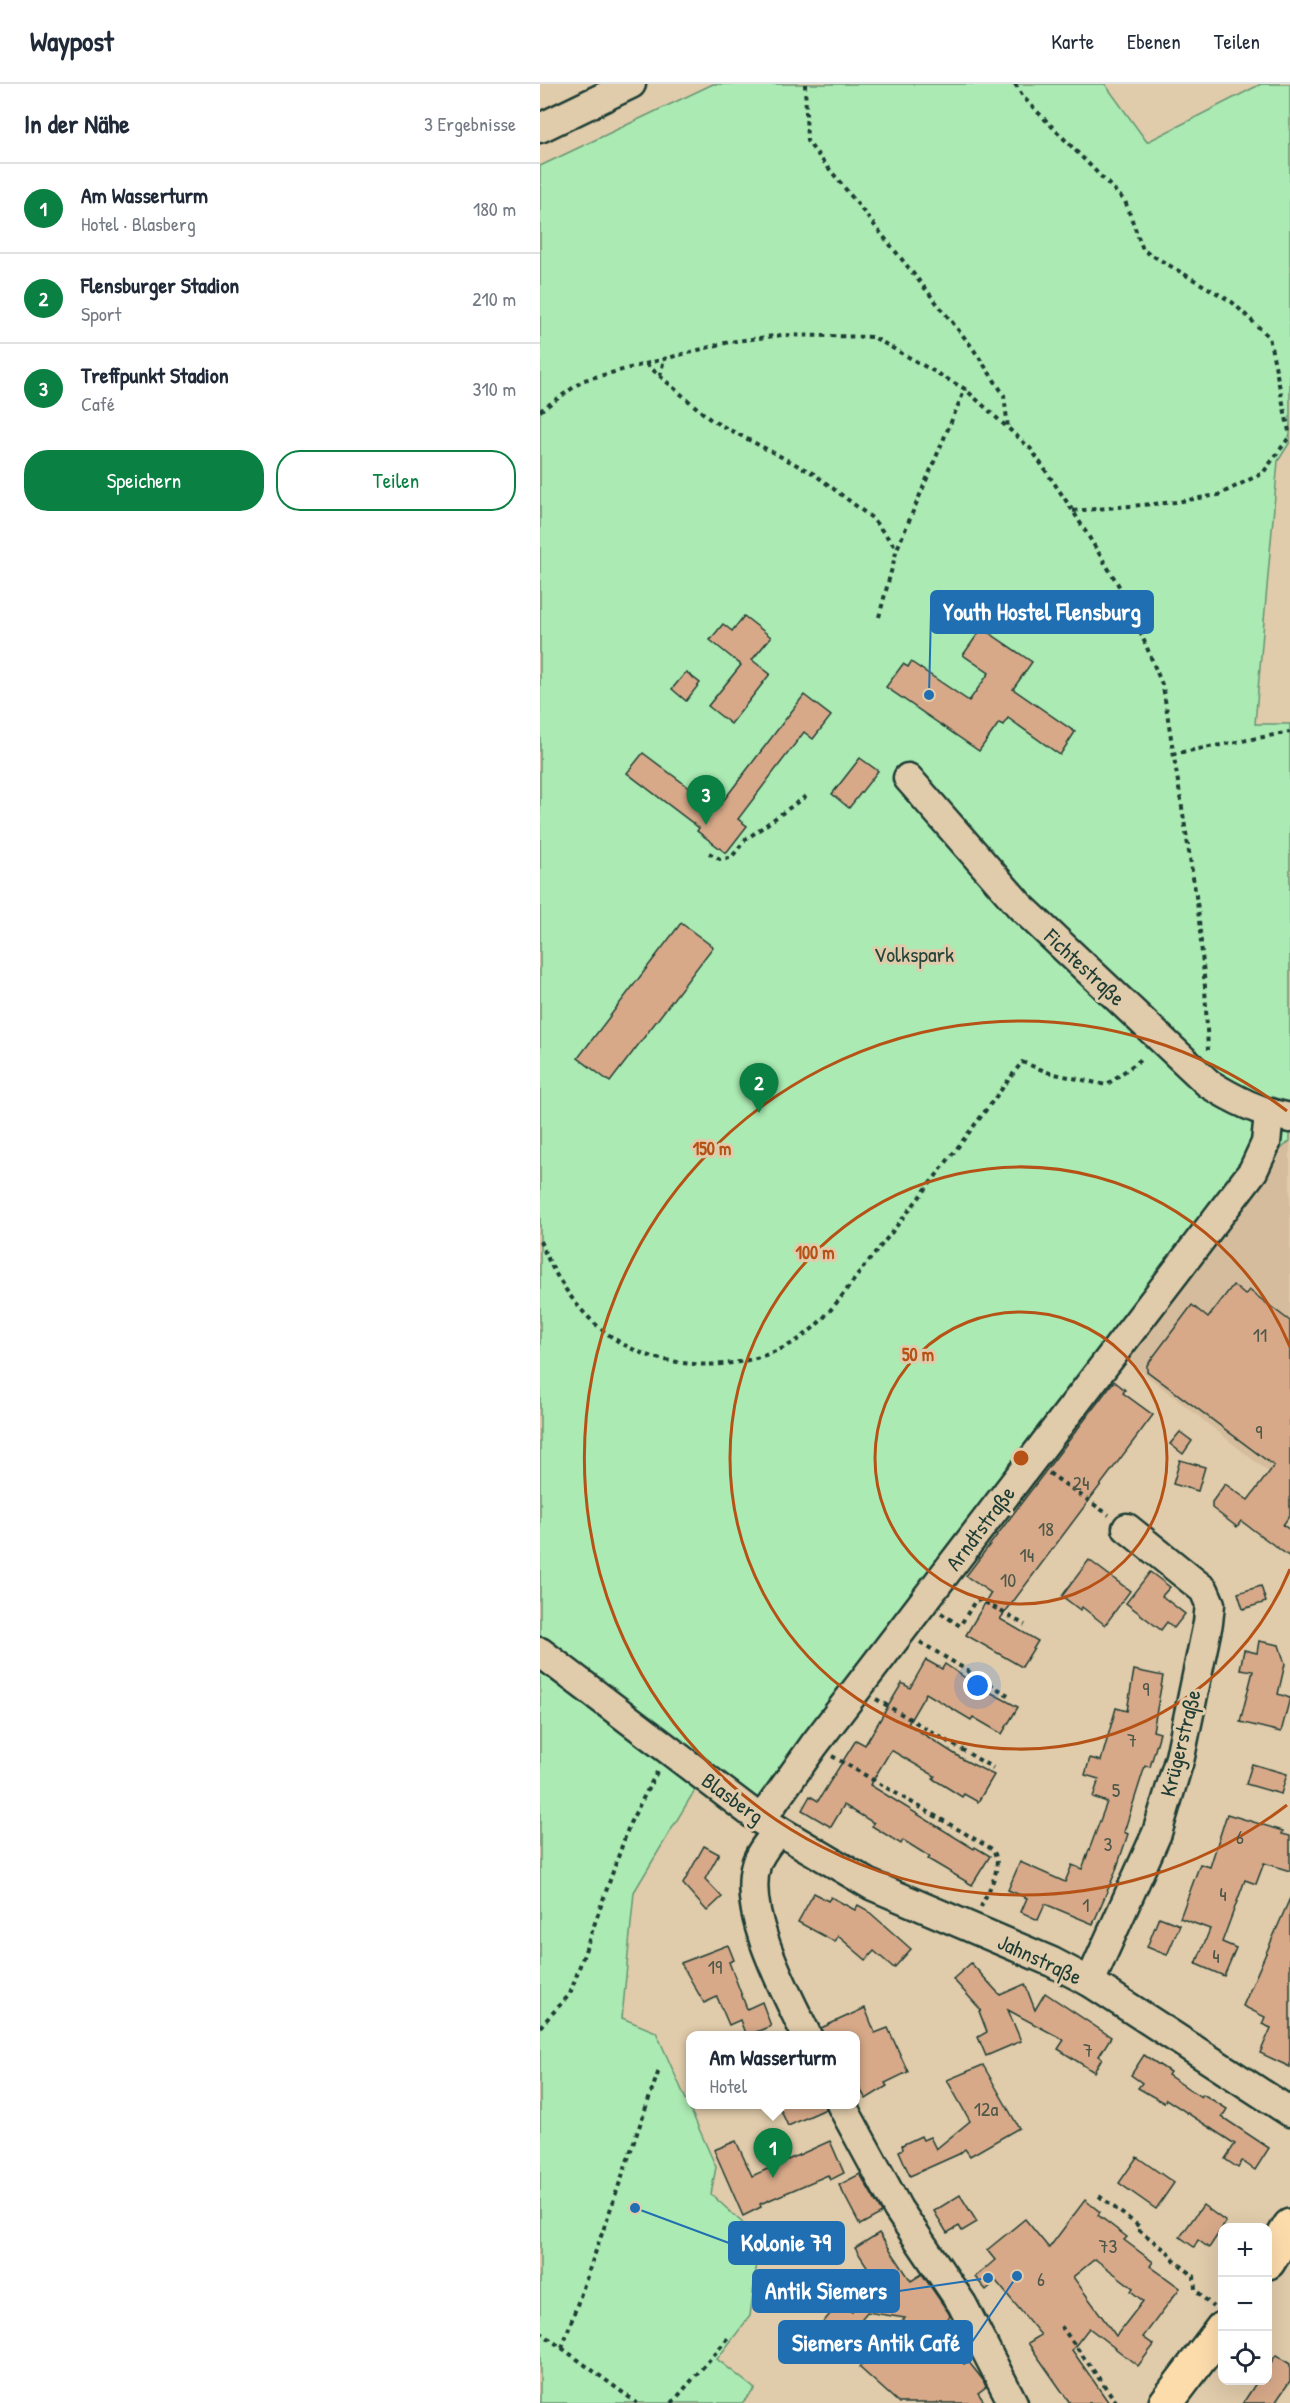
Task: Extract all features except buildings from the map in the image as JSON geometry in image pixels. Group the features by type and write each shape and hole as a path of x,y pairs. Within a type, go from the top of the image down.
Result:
{"main road":[{"path":"1272,2255 1290,2226"},
{"path":"1166,2403 1218,2321"}],"street":[{"path":"540,128 631,84"},
{"name":"Fichtestraße","path":"908,778 1020,906 1209,1084 1238,1102 1280,1116"},
{"name":"Arndtstraße","path":"769,1825 813,1745 1253,1171 1280,1116"},
{"name":"Krügerstraße","path":"1090,1982 1157,1833 1180,1757 1210,1604 1204,1590 1127,1528"},
{"name":"Blasberg","path":"540,1652 769,1825 756,1864 752,1895 760,1928 805,2031"},
{"name":"Jahnstraße","path":"769,1825 871,1884 1052,1962 1090,1982 1290,2112"},
{"path":"844,2109 898,2209 962,2304 1013,2403"}],"path":[{"path":"805,84 807,141 972,347 1004,395 1008,428"},
{"path":"1015,84 1024,98 1125,201 1143,250 1232,302 1269,337 1290,436 1263,474 1218,495 1176,502 1073,511"},
{"path":"540,411 584,380 729,342 782,335 825,334 873,337 965,389 1031,449 1073,511 1127,599 1163,687 1198,909 1205,987 1209,1084"},
{"path":"660,376 664,359"},
{"path":"646,364 711,420 814,474 872,518 897,549"},
{"path":"879,617 897,549 965,389"},
{"path":"1172,754 1290,732"},
{"path":"709,853 720,859 731,858 745,840 806,796"},
{"path":"540,1241 551,1268 574,1303 606,1334 633,1350 673,1362 711,1366 753,1360 790,1344 818,1324 912,1207 1022,1062 1050,1074 1106,1085 1143,1058"},
{"path":"1031,1461 1127,1528"},
{"path":"960,1626 975,1601 981,1600 1025,1625"},
{"path":"901,1631 1008,1695"},
{"path":"858,1687 993,1768"},
{"path":"813,1745 992,1850 996,1855 998,1868 973,1928"},
{"path":"540,2027 570,1994 630,1823 654,1781 666,1749"},
{"path":"562,2348 659,2070"},
{"path":"1099,2196 1140,2227 1139,2230 1194,2276 1195,2289 1218,2318"},
{"path":"1061,2326 1117,2403"},
{"path":"540,2332 637,2403"},
{"path":"672,2403 730,2336"}],"shaded area":[{"path":"1290,1141 1290,1489 1116,1351 1254,1172"}],"green space":[{"name":"Volkspark","path":"713,84 1105,84 1147,142 1261,84 1290,84 1290,442 1278,461 1255,724 1290,724 1290,1141 1254,1172 772,1801 699,1783 634,1892 622,2018 656,2032 686,2100 686,2109 690,2109 716,2167 711,2194 760,2239 750,2316 717,2359 755,2389 742,2403 540,2403 540,166"}],"place":[{"name":"Youth Hostel Flensburg","path":"929,695"},
{"name":"Treffpunkt Stadion","path":"706,825"},
{"name":"Flensburger Stadion","path":"759,1113"},
{"name":"Am Wasserturm","path":"773,2178"},
{"name":"Kolonie 79","path":"635,2208"},
{"name":"Siemers Antik Café","path":"1017,2276"},
{"name":"Antik Siemers","path":"988,2278"}]}
